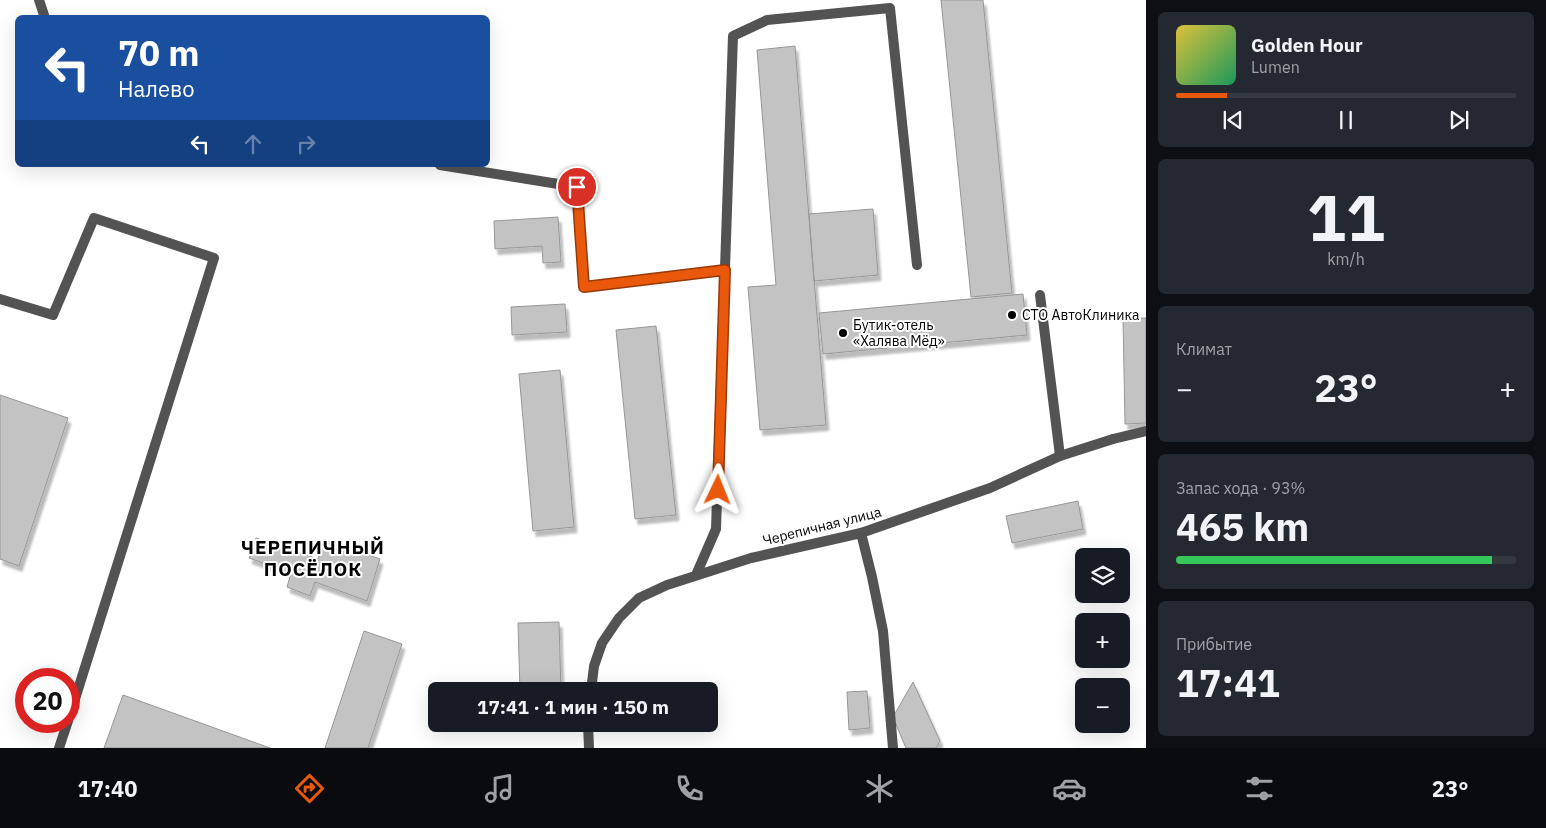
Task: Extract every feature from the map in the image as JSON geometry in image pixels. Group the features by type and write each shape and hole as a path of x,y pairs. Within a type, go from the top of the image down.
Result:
{"street":[{"path":"39,0 44,15"},
{"path":"696,575 716,530 733,36 768,20 890,8 917,265"},
{"path":"452,167 577,187 584,287 725,270"},
{"path":"0,299 53,315 94,218 214,258 80,682"},
{"path":"1040,295 1060,456"},
{"name":"Черепичная улица","path":"592,682 594,666 602,643 618,618 639,598 667,585 751,558 861,533 990,488 1060,456 1113,439 1146,431"},
{"path":"861,533 883,631 892,748"},
{"path":"588,732 589,748"},
{"path":"59,748 64,733"}],"building":[{"path":"941,0 983,0 1012,293 971,297"},
{"path":"795,46 826,425 760,430 748,287 776,285 757,50"},
{"path":"873,209 878,275 814,281 809,214"},
{"path":"558,217 561,262 543,263 542,246 495,249 494,221"},
{"path":"1023,294 1027,335 823,354 819,313"},
{"path":"565,304 567,332 512,335 511,307"},
{"path":"1146,318 1146,423 1125,424 1123,319"},
{"path":"656,326 676,515 635,519 616,330"},
{"path":"560,370 574,527 533,531 519,374"},
{"path":"0,395 68,418 19,566 0,559"},
{"path":"1078,501 1083,529 1012,543 1006,516"},
{"path":"256,538 318,559 325,540 380,559 367,601 315,582 310,596 287,587 291,573 249,558"},
{"path":"559,622 561,682 520,682 518,623"},
{"path":"364,631 402,644 368,748 325,748"},
{"path":"913,682 940,741 936,748 906,748 893,717"},
{"path":"867,691 870,728 849,730 847,692"},
{"path":"123,695 270,748 104,748"}],"place":[{"name":"СТО АвтоКлиника","path":"1012,315"},
{"name":"Бутик-отель «Халява Мёд»","path":"843,333"}],"district":[{"name":"ЧЕРЕПИЧНЫЙ ПОСЁЛОК","path":"313,558"}],"route":[{"path":"577,187 584,287 725,270 718,490"}]}
